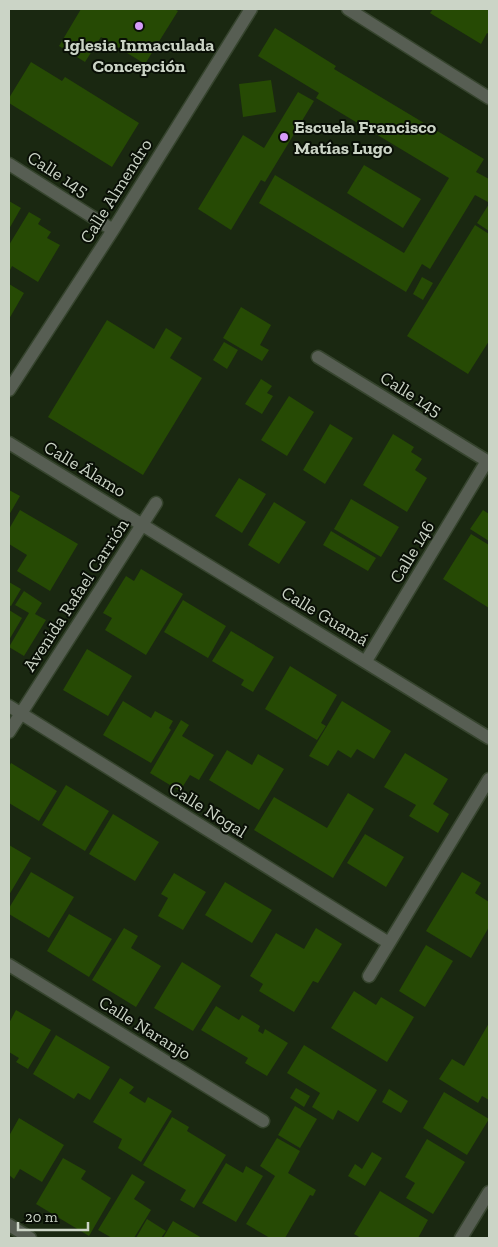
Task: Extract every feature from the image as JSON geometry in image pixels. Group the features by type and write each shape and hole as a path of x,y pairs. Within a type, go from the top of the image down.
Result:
{"street":[{"name":"Calle Almendro","path":"9,390 113,230 251,9"},
{"path":"348,9 489,98"},
{"name":"Calle 145","path":"9,164 113,230"},
{"name":"Calle 145","path":"318,357 487,461"},
{"name":"Calle Álamo","path":"9,443 142,525"},
{"name":"Calle 146","path":"366,661 487,461"},
{"name":"Avenida Rafael Carrión","path":"9,732 156,503"},
{"name":"Calle Guamá","path":"142,525 489,738"},
{"name":"Calle Nogal","path":"9,706 389,943"},
{"path":"369,976 489,779"},
{"name":"Calle Naranjo","path":"9,965 263,1120"},
{"path":"461,1238 489,1192"},
{"path":"9,1225 30,1238"}],"building":[{"path":"81,9 174,9 178,11 145,64 101,37 85,62 59,46"},
{"path":"433,9 489,9 489,34 487,33 481,44 430,13"},
{"path":"275,28 336,66 334,69 484,159 476,172 489,179 488,202 475,195 430,269 422,264 406,292 259,203 275,175 404,253 449,178 316,98 319,93 258,56"},
{"path":"31,62 62,81 65,77 139,123 112,167 9,103 9,98"},
{"path":"271,80 276,112 243,117 239,84"},
{"path":"298,92 314,101 265,182 261,180 231,230 198,209 243,135 264,148"},
{"path":"364,165 421,199 403,228 347,193"},
{"path":"9,201 21,208 9,229"},
{"path":"489,204 489,231 477,223"},
{"path":"29,212 41,219 38,224 51,232 47,238 60,245 38,282 12,266 9,272 9,245"},
{"path":"475,225 489,234 489,341 468,374 407,336"},
{"path":"422,277 433,283 423,300 413,294"},
{"path":"9,284 24,293 9,319"},
{"path":"241,307 271,325 260,345 269,350 262,361 223,338"},
{"path":"107,320 154,349 166,328 182,338 170,358 202,378 143,475 48,417"},
{"path":"224,342 238,350 227,369 213,360"},
{"path":"261,379 272,386 267,393 273,396 262,414 245,404"},
{"path":"289,396 314,412 287,456 261,440"},
{"path":"330,424 353,438 325,484 303,470"},
{"path":"393,434 414,447 411,452 422,459 415,470 427,478 407,512 363,485"},
{"path":"239,478 266,494 242,533 215,516"},
{"path":"9,490 20,496 9,515"},
{"path":"351,499 399,527 381,557 334,529"},
{"path":"274,502 306,522 279,564 248,545"},
{"path":"20,510 78,544 50,591 17,571 27,555 9,544 9,529"},
{"path":"483,510 489,514 489,541 470,529"},
{"path":"331,531 376,558 368,571 323,545"},
{"path":"471,534 489,545 489,608 443,579"},
{"path":"141,569 183,594 146,655 105,630 112,618 103,613 126,576 134,581"},
{"path":"9,582 21,589 11,606 9,605"},
{"path":"24,591 42,603 35,614 46,620 24,656 9,647 29,613 15,605"},
{"path":"183,600 226,626 208,658 164,632"},
{"path":"9,610 22,618 9,640"},
{"path":"231,631 274,657 253,692 241,685 244,680 212,661"},
{"path":"87,649 132,676 108,716 63,690"},
{"path":"290,666 337,695 321,723 326,726 317,740 265,709"},
{"path":"123,701 151,718 155,711 173,721 169,728 171,730 151,763 103,735"},
{"path":"342,701 391,731 374,759 357,749 351,758 338,750 328,766 309,756"},
{"path":"181,720 189,725 182,736 214,755 199,780 190,775 180,791 150,773"},
{"path":"227,750 252,765 258,754 284,769 259,810 209,780"},
{"path":"405,753 448,779 433,804 449,814 438,833 409,816 416,805 384,787"},
{"path":"11,763 57,791 39,821 9,803 9,767"},
{"path":"66,785 109,811 85,851 42,825"},
{"path":"348,793 374,809 333,878 254,830 274,797 327,828"},
{"path":"113,814 159,842 135,881 89,854"},
{"path":"365,834 404,857 386,887 347,863"},
{"path":"9,845 31,858 9,895"},
{"path":"31,872 74,897 49,938 9,914 9,908"},
{"path":"462,872 481,883 475,893 489,902 489,927 471,958 426,931"},
{"path":"174,873 206,892 183,930 158,916 168,898 161,894"},
{"path":"225,882 272,910 252,943 205,915"},
{"path":"69,914 112,939 89,977 47,951"},
{"path":"124,928 138,936 131,948 161,966 136,1007 92,980"},
{"path":"316,928 342,944 318,983 313,981 294,1012 259,991 263,984 250,976 276,933 304,949"},
{"path":"426,945 453,961 425,1007 399,991"},
{"path":"182,962 221,986 193,1031 154,1008"},
{"path":"354,991 376,1005 381,997 414,1017 387,1062 331,1028"},
{"path":"216,1006 239,1020 242,1015 260,1026 258,1031 263,1034 265,1029 288,1043 267,1076 245,1063 248,1058 201,1030"},
{"path":"16,1010 51,1030 28,1069 16,1062 19,1058 9,1052 9,1023"},
{"path":"489,1023 489,1100 482,1096 478,1103 439,1079 452,1059 464,1066"},
{"path":"56,1035 110,1067 90,1100 78,1093 74,1099 33,1074"},
{"path":"304,1045 377,1090 358,1122 338,1110 333,1120 312,1107 320,1093 287,1073"},
{"path":"120,1078 134,1087 129,1093 145,1103 148,1097 172,1111 141,1162 118,1148 122,1139 93,1122"},
{"path":"296,1088 310,1096 304,1107 290,1098"},
{"path":"389,1089 408,1101 401,1113 382,1102"},
{"path":"444,1092 489,1119 467,1155 423,1128"},
{"path":"295,1106 317,1119 300,1148 278,1135"},
{"path":"172,1117 189,1127 187,1131 226,1155 194,1208 180,1200 186,1190 143,1165"},
{"path":"19,1118 64,1145 42,1182 20,1169 14,1179 9,1175 9,1136"},
{"path":"277,1138 300,1151 288,1173 316,1190 313,1196 310,1195 285,1238 270,1238 246,1224 275,1176 260,1166"},
{"path":"427,1139 465,1162 433,1214 406,1198 415,1183 405,1177"},
{"path":"372,1152 382,1158 365,1186 348,1176 355,1164 362,1169"},
{"path":"63,1158 86,1171 81,1179 111,1198 89,1236 36,1204"},
{"path":"226,1163 243,1173 246,1166 263,1176 236,1222 202,1203"},
{"path":"132,1174 145,1182 134,1199 151,1210 134,1238 112,1238 98,1230"},
{"path":"380,1191 428,1220 418,1238 361,1238 354,1234"},
{"path":"147,1219 166,1231 161,1238 136,1238"},
{"path":"173,1221 202,1238 163,1238"}],"place":[{"name":"Iglesia Inmaculada Concepción","path":"139,26"},
{"name":"Escuela Francisco Matías Lugo","path":"284,137"}]}
